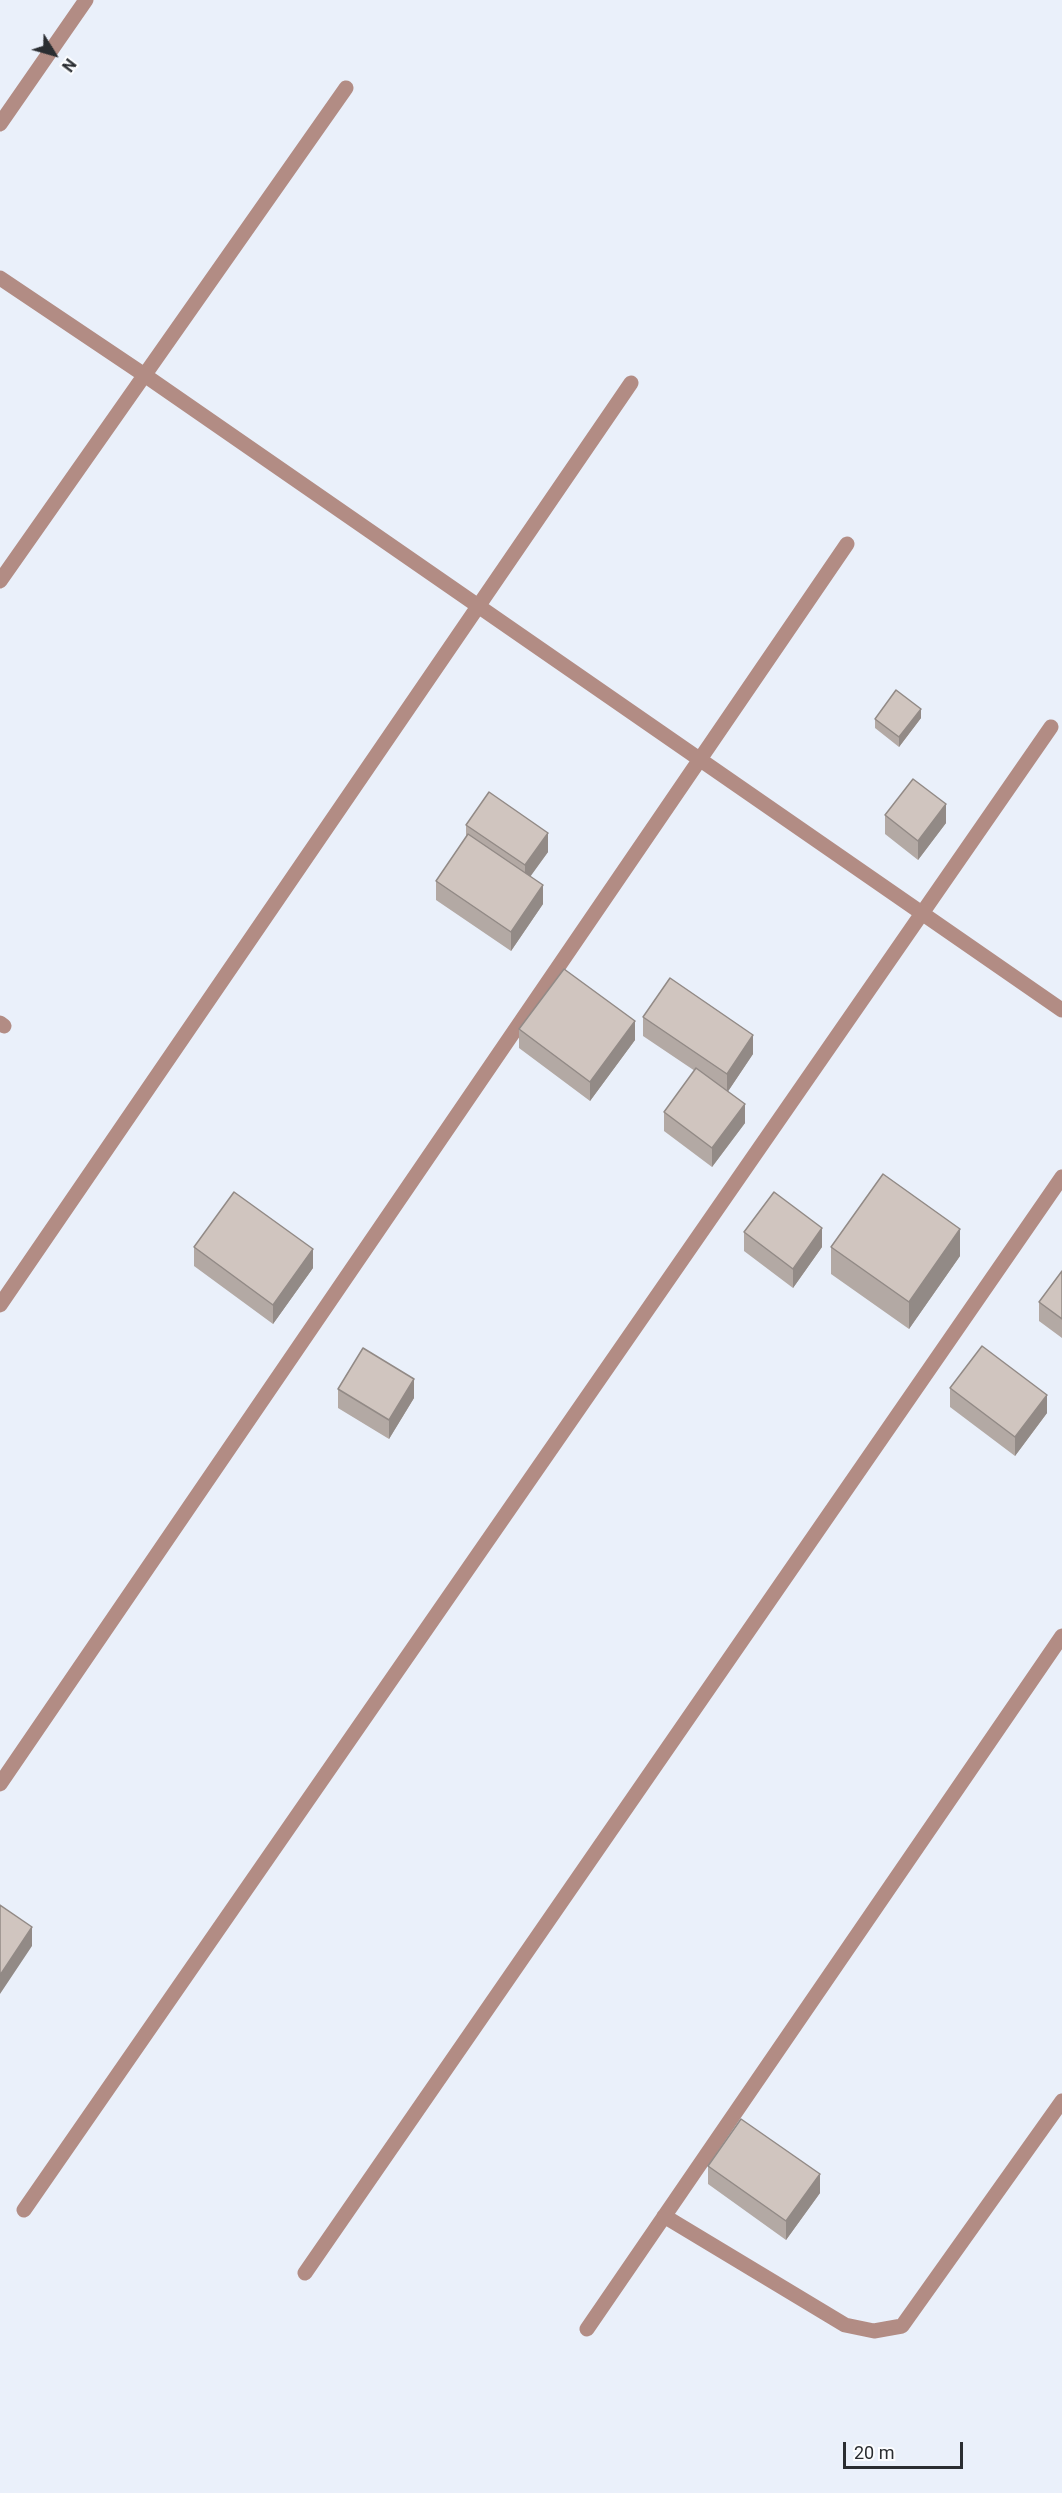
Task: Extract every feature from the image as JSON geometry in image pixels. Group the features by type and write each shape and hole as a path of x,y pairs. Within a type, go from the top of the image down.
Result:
{"street":[{"path":"0,124 87,0"},
{"path":"0,581 143,374 346,88"},
{"path":"0,278 143,374 1062,1010"},
{"path":"0,1305 631,383"},
{"path":"0,1784 847,544"},
{"path":"24,2211 1051,727"},
{"path":"305,2273 1062,1177"},
{"path":"587,2329 1062,1636"},
{"path":"664,2216 845,2325 874,2331 902,2325 1062,2101"}],"building":[{"path":"896,690 921,709 899,737 875,719"},
{"path":"913,779 946,804 918,841 885,815"},
{"path":"489,792 548,833 525,865 466,825"},
{"path":"468,834 543,885 511,932 436,881"},
{"path":"564,969 635,1021 590,1082 519,1029"},
{"path":"670,978 753,1035 727,1074 643,1017"},
{"path":"696,1068 745,1104 712,1148 664,1112"},
{"path":"883,1174 960,1229 909,1302 831,1247"},
{"path":"234,1192 313,1249 273,1305 194,1247"},
{"path":"774,1192 822,1228 793,1269 744,1232"},
{"path":"1062,1271 1062,1319 1039,1302"},
{"path":"982,1346 1047,1395 1015,1437 950,1388"},
{"path":"363,1348 414,1379 389,1420 338,1389"},
{"path":"0,1905 32,1927 0,1975"},
{"path":"741,2119 820,2174 786,2221 708,2166"}]}
